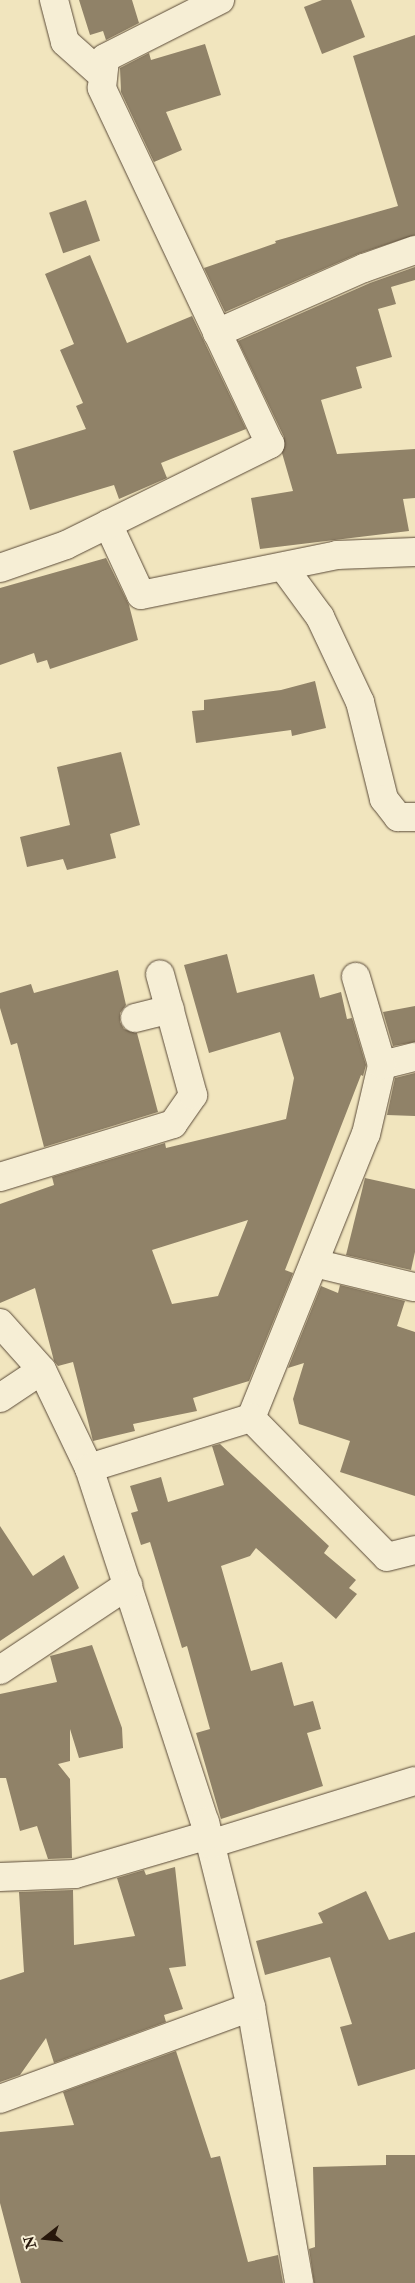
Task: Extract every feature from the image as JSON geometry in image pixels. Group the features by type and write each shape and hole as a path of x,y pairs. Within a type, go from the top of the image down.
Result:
{"street":[{"path":"54,0 65,42 102,75"},
{"path":"0,568 66,545 270,444 102,88 105,58 220,0"},
{"path":"217,333 364,268 415,250"},
{"path":"108,524 141,595 284,568 337,555 415,552"},
{"path":"284,568 320,617 360,702 384,799 398,817 415,817"},
{"path":"0,1177 174,1124 193,1095 160,974"},
{"path":"251,1418 366,1134 382,1064 356,977"},
{"path":"135,1018 170,1009"},
{"path":"382,1064 415,1057"},
{"path":"314,1263 414,1287"},
{"path":"0,1324 42,1370 89,1468 210,1839 251,2007 299,2283"},
{"path":"0,1398 42,1370"},
{"path":"89,1468 251,1418"},
{"path":"251,1418 387,1556 415,1550"},
{"path":"0,1670 128,1585"},
{"path":"0,1877 74,1874 210,1839 415,1781"},
{"path":"0,2099 251,2007"}],"building":[{"path":"79,0 132,0 139,23 106,40 103,31 90,35"},
{"path":"322,0 351,0 365,37 322,54 304,7"},
{"path":"415,35 415,235 358,254 225,312 204,268 276,243 275,241 398,206 353,56"},
{"path":"205,44 221,95 166,112 182,150 154,162 121,92 120,68 149,53 151,60"},
{"path":"86,200 100,241 63,253 49,213"},
{"path":"90,255 127,343 192,316 246,429 161,463 167,478 119,499 114,485 30,510 13,451 86,429 76,406 83,403 60,350 74,344 45,274"},
{"path":"415,267 415,280 391,287 396,304 378,309 392,357 356,367 362,388 321,400 337,454 415,449 415,498 403,499 409,531 260,549 251,498 293,491 282,453 284,437 238,341 370,283"},
{"path":"106,558 129,605 138,640 50,669 47,660 37,663 34,653 0,665 0,588"},
{"path":"315,681 326,728 292,736 291,730 196,743 192,711 204,710 204,700 281,690"},
{"path":"121,752 140,825 110,834 116,858 67,870 63,859 27,867 20,837 70,825 57,767"},
{"path":"227,954 237,993 314,974 320,998 341,992 347,1019 352,1018 366,1065 285,1270 293,1273 249,1381 193,1398 197,1411 133,1424 135,1431 93,1441 73,1362 58,1366 54,1361 35,1288 0,1303 0,1204 54,1185 52,1177 165,1143 166,1148 286,1119 294,1078 280,1032 209,1053 184,965","holes":["248,1220 218,1296 172,1304 152,1250"]},
{"path":"118,970 126,1005 120,1013 120,1022 124,1029 137,1033 158,1112 44,1147 17,1043 11,1045 0,1008 0,993 31,984 34,993"},
{"path":"415,1006 415,1042 393,1046 383,1012"},
{"path":"415,1073 415,1116 387,1115 395,1078"},
{"path":"365,1178 415,1189 415,1252 411,1270 346,1255"},
{"path":"340,1285 405,1301 397,1326 415,1332 415,1496 340,1472 350,1441 299,1424 293,1399 304,1363 288,1368 321,1286 338,1293"},
{"path":"220,1444 329,1546 324,1553 356,1580 349,1588 357,1594 336,1619 256,1548 250,1556 221,1566 251,1671 282,1662 294,1706 313,1701 321,1729 307,1733 323,1786 221,1819 196,1733 210,1729 187,1646 182,1648 150,1542 141,1545 131,1513 138,1511 130,1486 161,1477 168,1502 224,1485 212,1446"},
{"path":"0,1526 33,1576 64,1555 79,1588 0,1641"},
{"path":"92,1645 122,1728 123,1748 79,1758 70,1729 70,1761 58,1764 70,1779 72,1858 48,1859 37,1826 20,1831 6,1778 0,1778 0,1694 57,1682 50,1656"},
{"path":"175,1867 186,1966 169,1968 183,2009 164,2015 166,2022 54,2063 46,2038 20,2075 0,2082 0,1980 24,1972 19,1892 73,1890 74,1945 135,1936 117,1878 144,1870 146,1875"},
{"path":"366,1891 389,1940 415,1932 415,2069 358,2086 340,2027 352,2024 330,1957 265,1975 256,1941 323,1923 318,1913"},
{"path":"176,2051 211,2158 220,2156 248,2262 278,2255 283,2283 21,2283 0,2203 0,2132 74,2125 63,2092"},
{"path":"386,2155 415,2155 415,2283 314,2283 309,2249 315,2247 313,2167 386,2165"}]}
